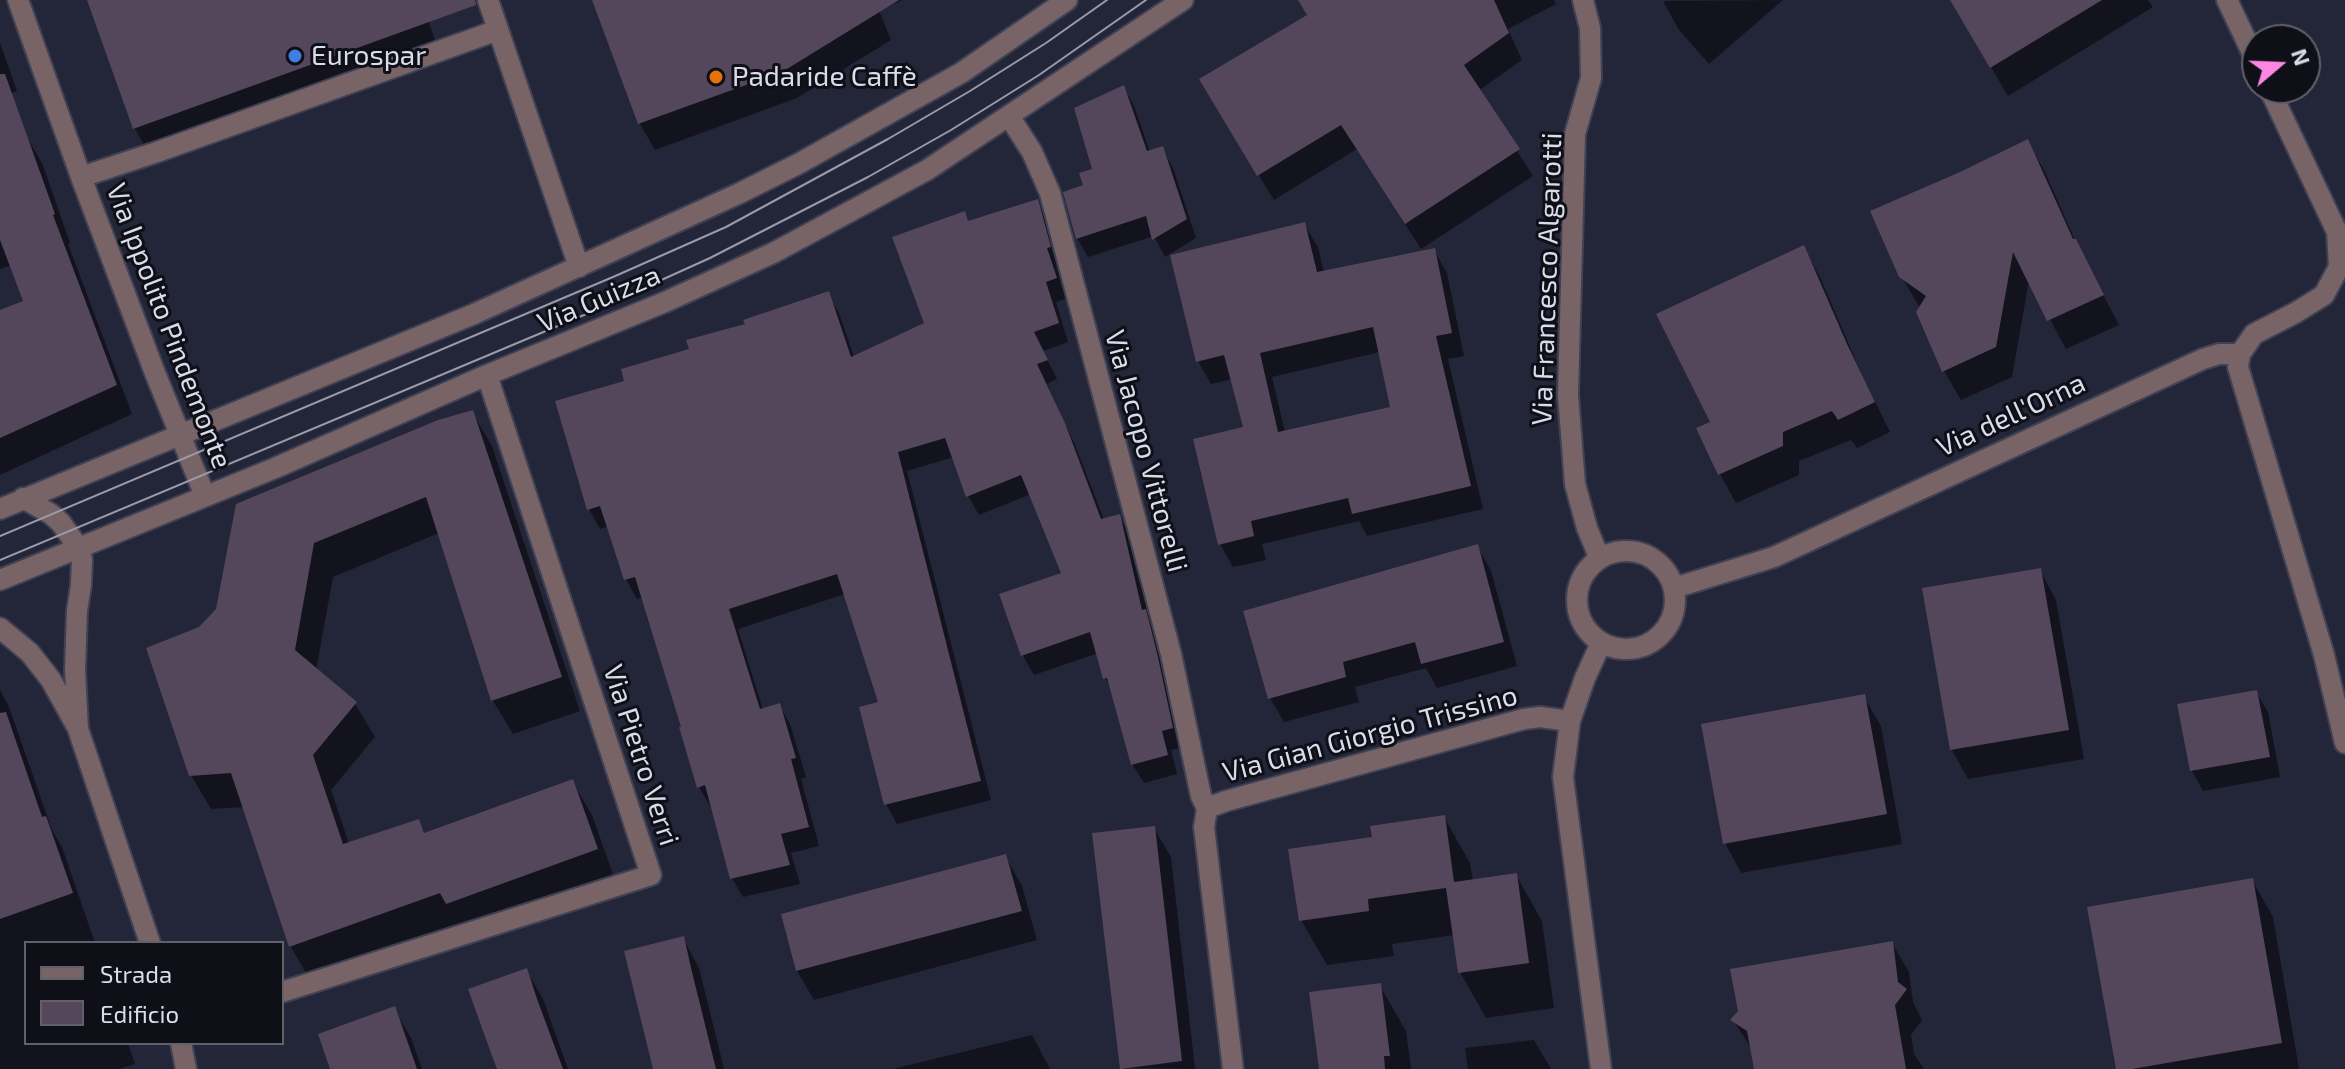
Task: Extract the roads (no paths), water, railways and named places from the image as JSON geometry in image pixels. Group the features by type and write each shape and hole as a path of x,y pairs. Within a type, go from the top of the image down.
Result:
{"street":[{"name":"Via Ippolito Pindemonte","path":"18,0 81,177 205,496"},
{"path":"488,0 579,267"},
{"name":"Via Guizza","path":"0,509 474,314 740,193 961,73 1067,0"},
{"name":"Via Guizza","path":"0,580 275,468 773,253 927,170 1183,0"},
{"name":"Via Francesco Algarotti","path":"1583,0 1590,28 1591,78 1575,134 1568,395 1575,484 1599,557"},
{"path":"2227,0 2241,29"},
{"name":"Via Ippolito Pindemonte","path":"81,177 498,30"},
{"path":"2277,104 2337,232 2342,268 2324,295 2254,334 2240,354 2238,367 2324,655 2345,743"},
{"name":"Via Jacopo Vittorelli","path":"1009,116 1032,152 1050,193 1171,654 1201,796 1207,808"},
{"name":"Via dell'Orna","path":"1674,588 1774,557 2203,359 2219,354 2240,354"},
{"name":"Via Pietro Verri","path":"284,991 651,875 487,375"},
{"path":"23,498 61,523 78,547 82,559 75,670 78,729"},
{"path":"1617,551 1636,551 1653,558 1667,571 1674,588 1675,607 1669,625 1656,640 1639,648 1619,649 1601,643 1586,629 1577,611 1577,591 1584,572 1599,557 1617,551"},
{"path":"0,628 30,653 51,680 78,729 149,941"},
{"path":"1601,643 1570,721 1563,777 1601,1069"},
{"name":"Via Gian Giorgio Trissino","path":"1233,1069 1204,827 1207,808 1524,719 1540,717 1570,721"},
{"path":"181,1045 183,1068"}],"tram line":[{"path":"0,536 726,227 970,91 1107,0"},
{"path":"0,560 584,315 710,258 868,177 951,130 1039,75 1146,0"}],"place":[{"name":"Eurospar","path":"295,56"},
{"name":"Padaride Caffè","path":"716,77"}]}
